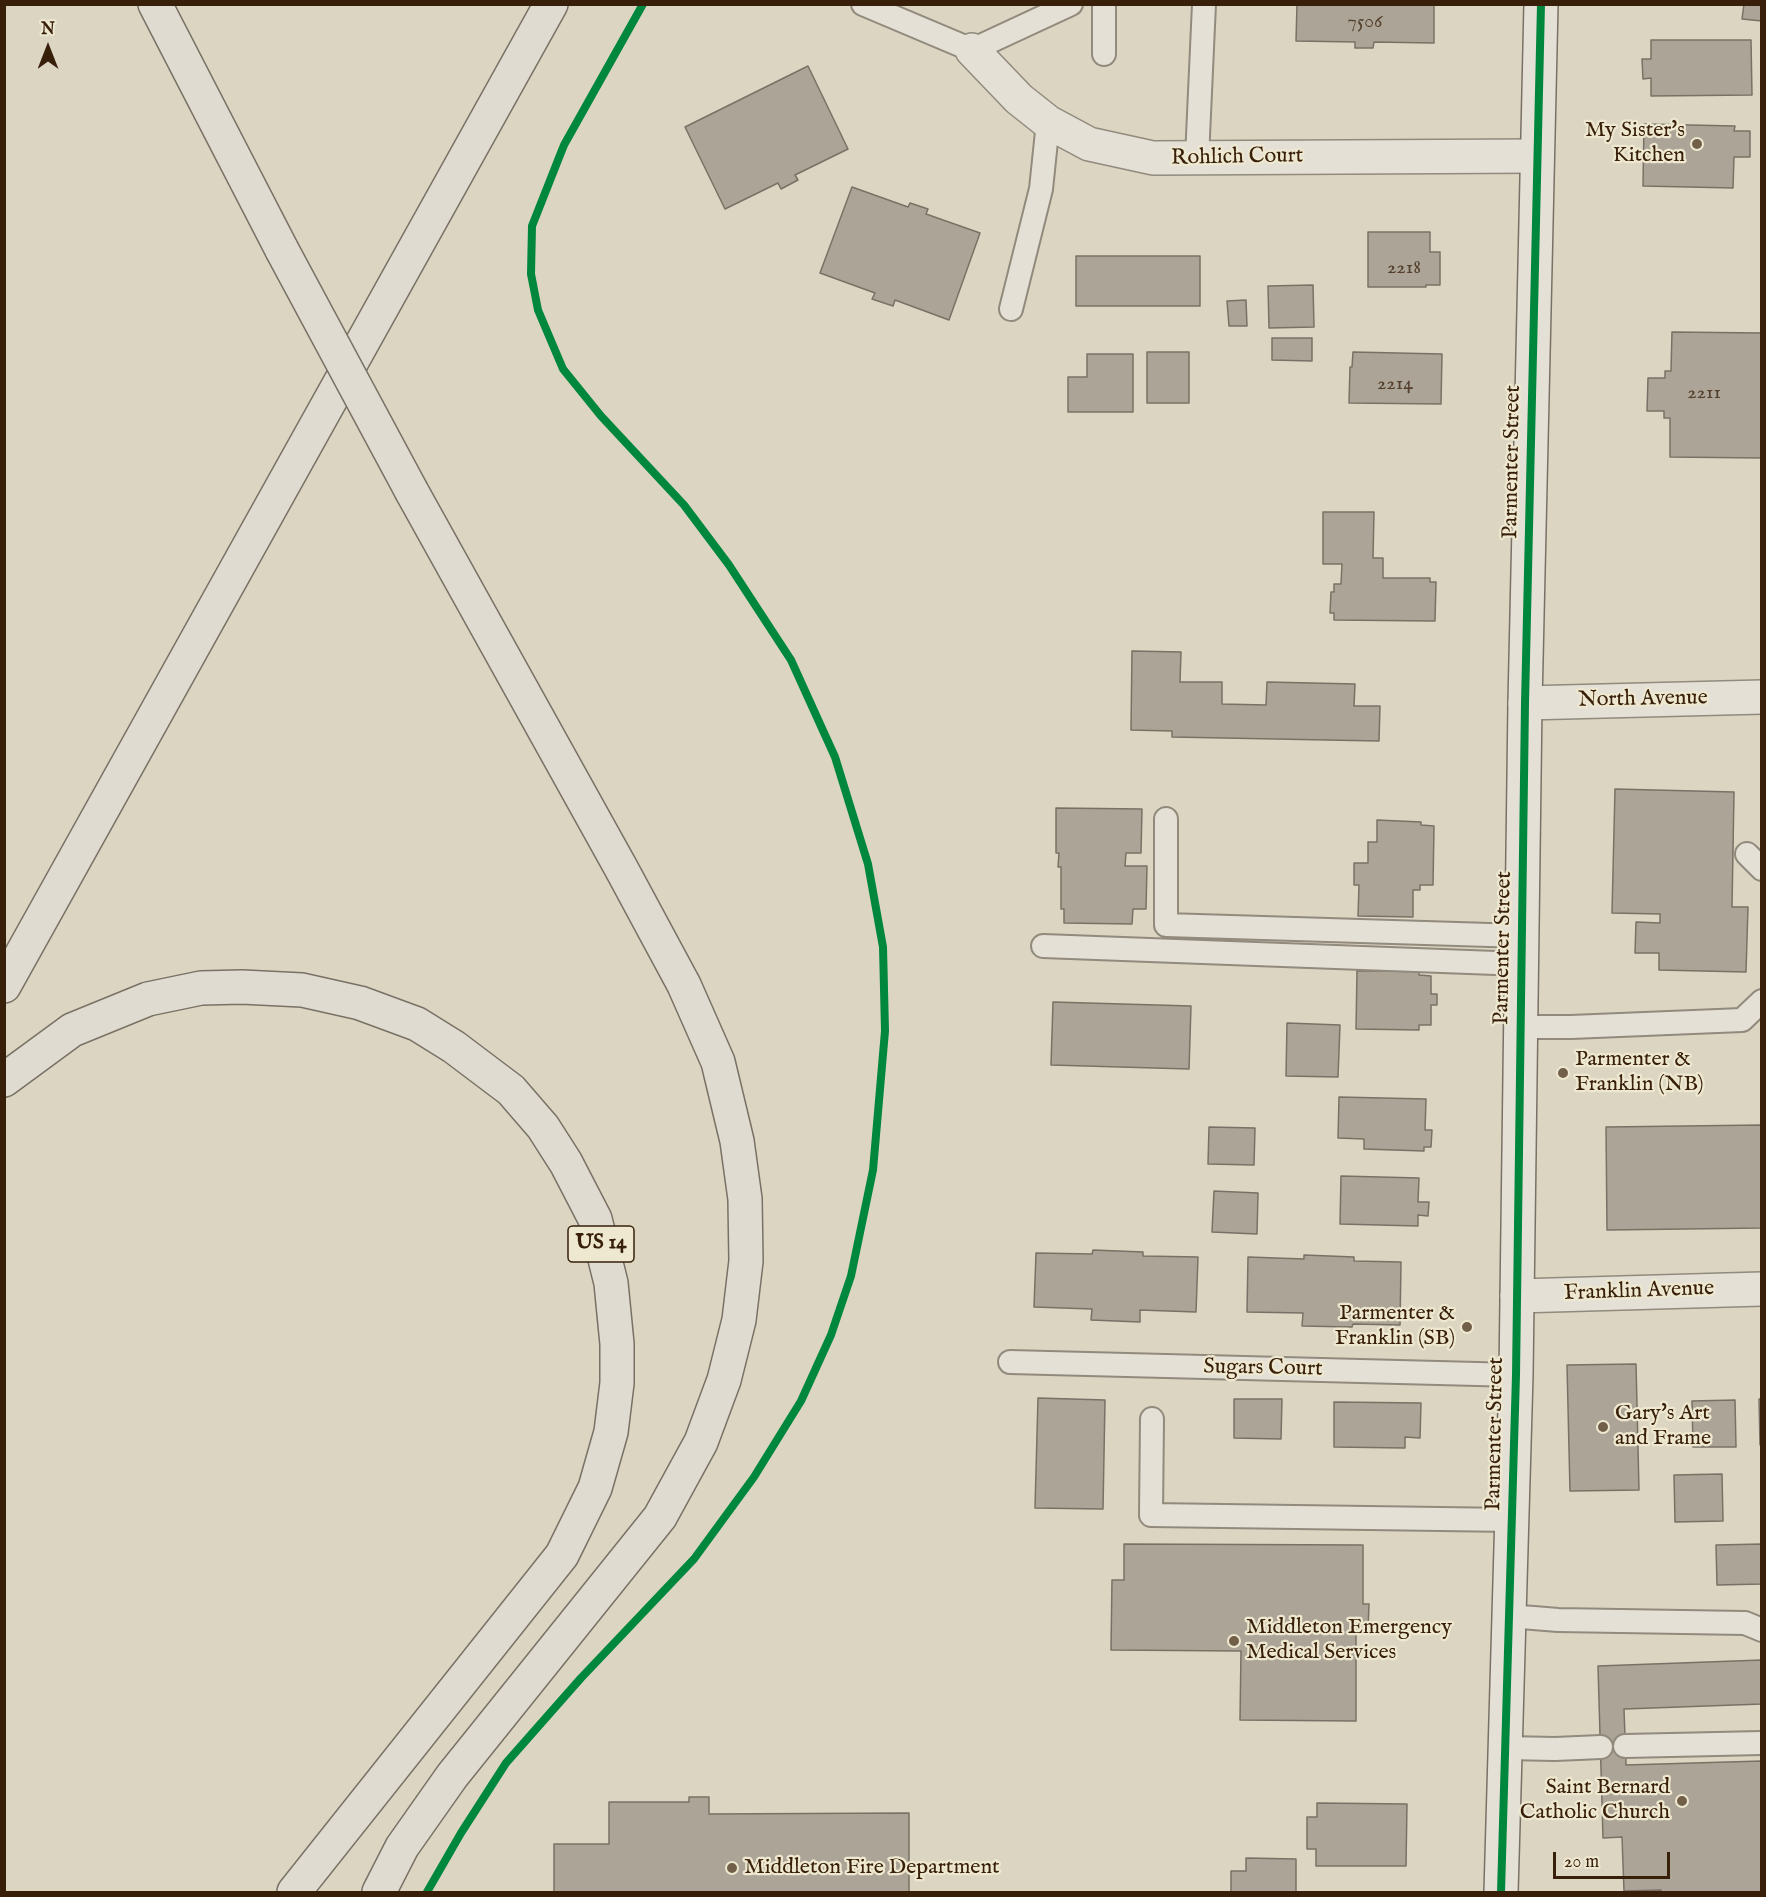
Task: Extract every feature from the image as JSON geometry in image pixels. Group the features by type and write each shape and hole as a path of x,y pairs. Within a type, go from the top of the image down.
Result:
{"highway":[{"path":"156,4 282,250 412,492 673,966 718,1062 737,1141 745,1199 746,1261 739,1320 724,1380 701,1442 660,1517 452,1776 402,1847 379,1893"},
{"path":"4,986 551,4"},
{"name":"US 14","path":"4,1080 72,1030 148,999 201,988 242,987 302,990 360,1003 417,1024 454,1047 511,1090 543,1127 566,1163 595,1219 611,1283 617,1344 617,1383 611,1432 595,1488 562,1555 395,1764 300,1888"}],"street":[{"name":"Parmenter Street","path":"1502,1893 1517,1296 1526,703 1541,4"},
{"name":"Rohlich Court","path":"972,50 1019,99 1048,122 1089,144 1153,158 1537,156"},
{"name":"North Avenue","path":"1526,703 1761,697"},
{"name":"Franklin Avenue","path":"1517,1296 1761,1289"}],"lane":[{"path":"863,4 972,50 1071,4"},
{"path":"1104,4 1104,54"},
{"path":"1197,158 1203,4"},
{"path":"1011,309 1041,189 1048,122"},
{"path":"1166,819 1166,926 1522,950"},
{"path":"1043,946 1522,950"},
{"path":"1521,1027 1742,1020 1761,1002"},
{"name":"Sugars Court","path":"1010,1362 1515,1375"},
{"path":"1152,1419 1151,1515 1512,1520"},
{"path":"1509,1616 1558,1620 1746,1623 1761,1630"},
{"path":"1625,1746 1761,1743"},
{"path":"1506,1748 1600,1747"}],"building":[{"path":"1297,4 1434,4 1434,43 1374,42 1373,48 1355,48 1355,42 1296,41"},
{"path":"1744,4 1762,4 1762,21 1742,19"},
{"path":"1651,40 1751,40 1752,95 1651,96 1651,78 1643,79 1642,59 1651,59"},
{"path":"808,66 848,149 795,175 798,180 781,189 778,183 725,209 685,127"},
{"name":"My Sister's Kitchen","path":"1644,124 1735,126 1734,131 1750,131 1750,157 1734,157 1733,188 1643,186"},
{"path":"852,187 908,207 910,203 928,209 926,214 980,233 949,320 895,300 893,306 872,299 875,293 820,273"},
{"path":"1368,232 1430,232 1430,252 1440,252 1440,285 1368,287"},
{"path":"1076,256 1200,256 1200,306 1076,306"},
{"path":"1313,285 1314,327 1269,328 1268,286"},
{"path":"1246,300 1247,326 1229,326 1227,301"},
{"path":"1672,332 1762,333 1762,458 1670,457 1670,418 1664,418 1664,411 1647,411 1648,378 1665,378 1665,371 1671,371"},
{"path":"1272,338 1312,338 1312,361 1272,360"},
{"path":"1147,352 1189,352 1189,403 1147,403"},
{"path":"1353,352 1442,354 1441,404 1349,403 1350,367 1352,367"},
{"path":"1087,354 1133,354 1133,412 1068,412 1068,377 1087,377"},
{"path":"1323,512 1374,512 1373,558 1383,558 1383,578 1430,578 1430,582 1436,582 1435,621 1334,620 1334,613 1330,613 1331,592 1334,592 1334,584 1341,584 1342,564 1323,564"},
{"path":"1132,651 1181,652 1180,682 1222,682 1222,704 1266,705 1267,682 1355,684 1354,706 1380,706 1379,741 1172,737 1172,731 1131,730"},
{"path":"1615,789 1734,792 1732,907 1748,907 1746,972 1659,970 1659,953 1635,953 1636,922 1660,923 1660,914 1612,913"},
{"path":"1056,808 1142,809 1141,853 1126,853 1125,866 1147,866 1146,909 1133,909 1132,924 1064,923 1064,909 1061,909 1061,867 1058,867 1059,853 1056,853"},
{"path":"1377,820 1421,822 1421,825 1434,826 1433,885 1420,885 1420,890 1413,890 1413,917 1358,916 1359,885 1354,885 1354,863 1368,863 1368,842 1377,842"},
{"path":"1357,971 1419,971 1419,975 1431,976 1431,994 1437,994 1437,1005 1431,1005 1431,1025 1419,1025 1419,1030 1356,1029"},
{"path":"1053,1002 1191,1006 1189,1069 1051,1065"},
{"path":"1287,1023 1340,1025 1338,1077 1286,1076"},
{"path":"1339,1097 1426,1099 1425,1130 1432,1130 1431,1147 1424,1147 1424,1151 1364,1149 1364,1139 1338,1138"},
{"path":"1762,1125 1762,1228 1607,1230 1606,1127"},
{"path":"1209,1127 1255,1128 1254,1165 1208,1164"},
{"path":"1341,1176 1419,1178 1418,1202 1429,1202 1428,1216 1418,1215 1418,1226 1340,1224"},
{"path":"1214,1191 1258,1193 1257,1234 1212,1232"},
{"path":"1093,1250 1143,1252 1143,1256 1198,1257 1196,1312 1140,1310 1140,1322 1091,1320 1092,1309 1034,1307 1036,1253 1092,1254"},
{"path":"1304,1255 1354,1257 1354,1261 1401,1262 1400,1325 1302,1326 1303,1313 1247,1312 1248,1257 1304,1259"},
{"name":"Gary's Art and Frame","path":"1636,1364 1639,1490 1570,1491 1567,1365"},
{"path":"1038,1398 1105,1400 1103,1509 1035,1508"},
{"path":"1234,1399 1282,1399 1281,1439 1234,1438"},
{"path":"1759,1399 1762,1399 1762,1445 1760,1445"},
{"path":"1735,1400 1736,1447 1693,1447 1692,1401"},
{"path":"1334,1402 1421,1403 1420,1438 1405,1437 1405,1448 1334,1447"},
{"path":"1722,1474 1723,1521 1675,1522 1674,1475"},
{"name":"Middleton Emergency Medical Services","path":"1124,1544 1363,1545 1363,1604 1369,1604 1368,1631 1356,1631 1356,1721 1240,1720 1241,1651 1111,1650 1112,1580 1124,1580"},
{"path":"1762,1544 1762,1584 1717,1585 1716,1545"},
{"name":"Saint Bernard Catholic Church","path":"1762,1660 1762,1704 1624,1709 1626,1765 1762,1761 1762,1892 1624,1891 1622,1837 1603,1838 1598,1666"},
{"name":"Middleton Fire Department","path":"689,1797 709,1797 709,1814 909,1813 909,1892 554,1892 554,1844 609,1844 609,1802 689,1802"},
{"path":"1317,1803 1407,1804 1406,1866 1316,1866 1316,1849 1307,1849 1307,1817 1317,1817"},
{"path":"1246,1858 1296,1859 1296,1892 1231,1892 1231,1871 1246,1871"}],"cycle path":[{"path":"427,1892 461,1833 506,1763 581,1678 694,1559 754,1477 801,1401 831,1335 851,1276 873,1170 885,1031 883,947 868,864 835,757 791,660 729,565 684,505 601,416 563,369 538,310 531,274 532,226 564,145 643,4"},
{"path":"1501,1892 1516,1375 1525,703 1541,4"}],"place":[{"name":"My Sister's Kitchen","path":"1697,144"},
{"name":"Parmenter & Franklin (NB)","path":"1563,1073"},
{"name":"Parmenter & Franklin (SB)","path":"1467,1327"},
{"name":"Gary's Art and Frame","path":"1603,1427"},
{"name":"Middleton Emergency Medical Services","path":"1234,1641"},
{"name":"Saint Bernard Catholic Church","path":"1682,1801"},
{"name":"Middleton Fire Department","path":"732,1868"}]}
